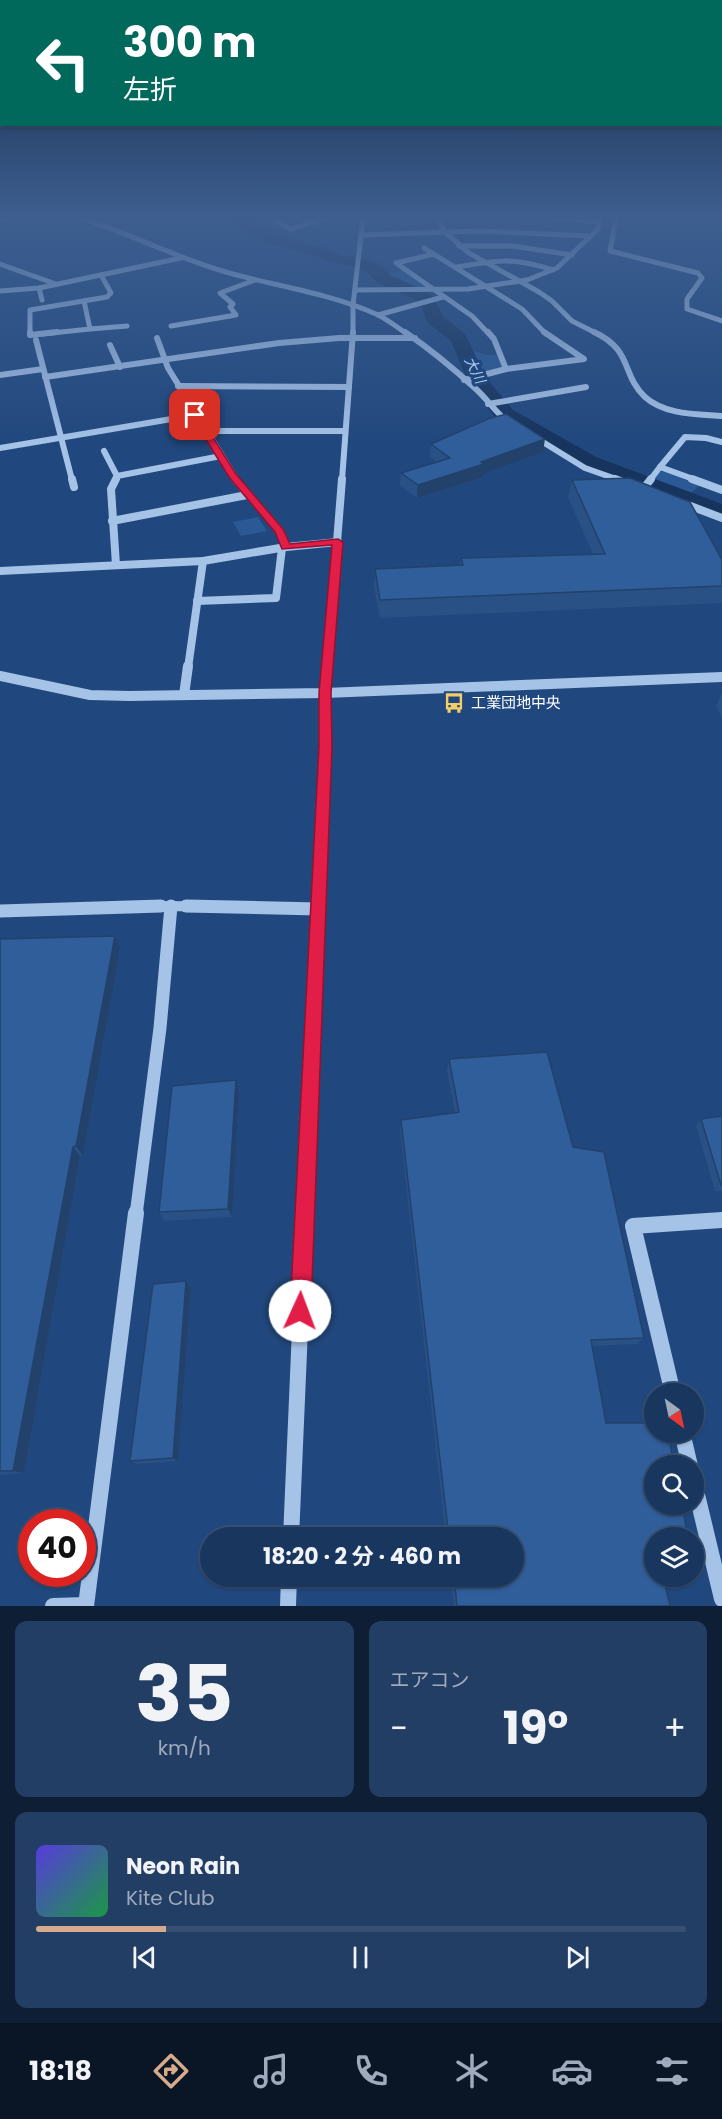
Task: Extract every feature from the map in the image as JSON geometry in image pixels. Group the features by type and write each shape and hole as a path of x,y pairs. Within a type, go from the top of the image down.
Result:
{"street":[{"path":"40,293 42,300"},
{"path":"111,293 107,297 30,310 30,335 127,326"},
{"path":"171,326 236,315 230,308 233,304 220,293"},
{"path":"306,293 353,305 378,315 415,338 468,379 503,420 520,429"},
{"path":"291,1527 325,746 325,693 338,542 355,293"},
{"path":"436,293 440,298 472,316 494,339 506,369"},
{"path":"468,379 506,369 584,359 546,334 522,309 496,293"},
{"path":"537,293 553,302 568,319 615,344 622,354 639,393 646,398 680,412 722,416"},
{"path":"691,293 687,299 687,309 722,321"},
{"path":"378,315 440,298"},
{"path":"84,301 90,329"},
{"path":"157,338 165,360 195,415 247,495 280,531 284,547 276,598 197,601"},
{"path":"45,377 279,343 353,338 415,338"},
{"path":"36,340 74,487"},
{"path":"110,345 120,367"},
{"path":"0,375 43,369"},
{"path":"178,386 349,387"},
{"path":"488,404 586,387"},
{"path":"0,448 195,415"},
{"path":"207,431 345,431"},
{"path":"528,433 585,468 654,492"},
{"path":"644,487 686,437 722,442"},
{"path":"104,451 117,476"},
{"path":"117,476 221,456"},
{"path":"660,467 722,490"},
{"path":"116,565 111,489 117,476"},
{"path":"112,521 247,495"},
{"path":"674,500 722,518"},
{"path":"0,571 203,561 284,547 338,542"},
{"path":"184,695 203,561"},
{"path":"0,676 90,695 325,693 722,677"},
{"path":"0,911 171,906 318,909"},
{"path":"53,1606 86,1605 160,1028 171,906"},
{"path":"670,1383 633,1226 722,1220"},
{"path":"702,1515 722,1599"},
{"path":"288,1606 289,1587"}],"shaded area":[{"path":"467,349 487,355 499,355 505,369 478,375"},
{"path":"669,471 702,483 687,497 649,482 659,472"},
{"path":"258,517 267,531 241,536 233,522"}],"building":[{"path":"506,414 545,439 481,462 484,464 418,485 401,473 450,458 431,444 488,419"},
{"path":"630,478 690,502 722,560 722,586 380,600 375,569 463,565 461,558 605,554 572,480"},
{"path":"115,936 13,1471 0,1471 0,939"},
{"path":"547,1052 573,1147 604,1152 644,1338 591,1340 606,1423 644,1423 644,1443 670,1443 672,1455 644,1455 644,1515 684,1515 686,1527 644,1527 644,1587 666,1587 670,1606 457,1606 455,1587 524,1587 524,1527 448,1527 401,1120 459,1112 449,1059"},
{"path":"236,1080 228,1209 159,1212 172,1086"},
{"path":"722,1116 722,1185 721,1185 701,1119"},
{"path":"186,1281 173,1458 130,1461 153,1284"}],"waterway":[{"name":"大川","path":"414,293 425,298 435,319 458,338 477,379 505,415 588,462 722,513"}],"place":[{"name":"工業団地中央","path":"454,703"}],"route":[{"path":"195,415 207,431 232,475 280,531 286,547 338,542 325,693 325,746 300,1311"}]}
